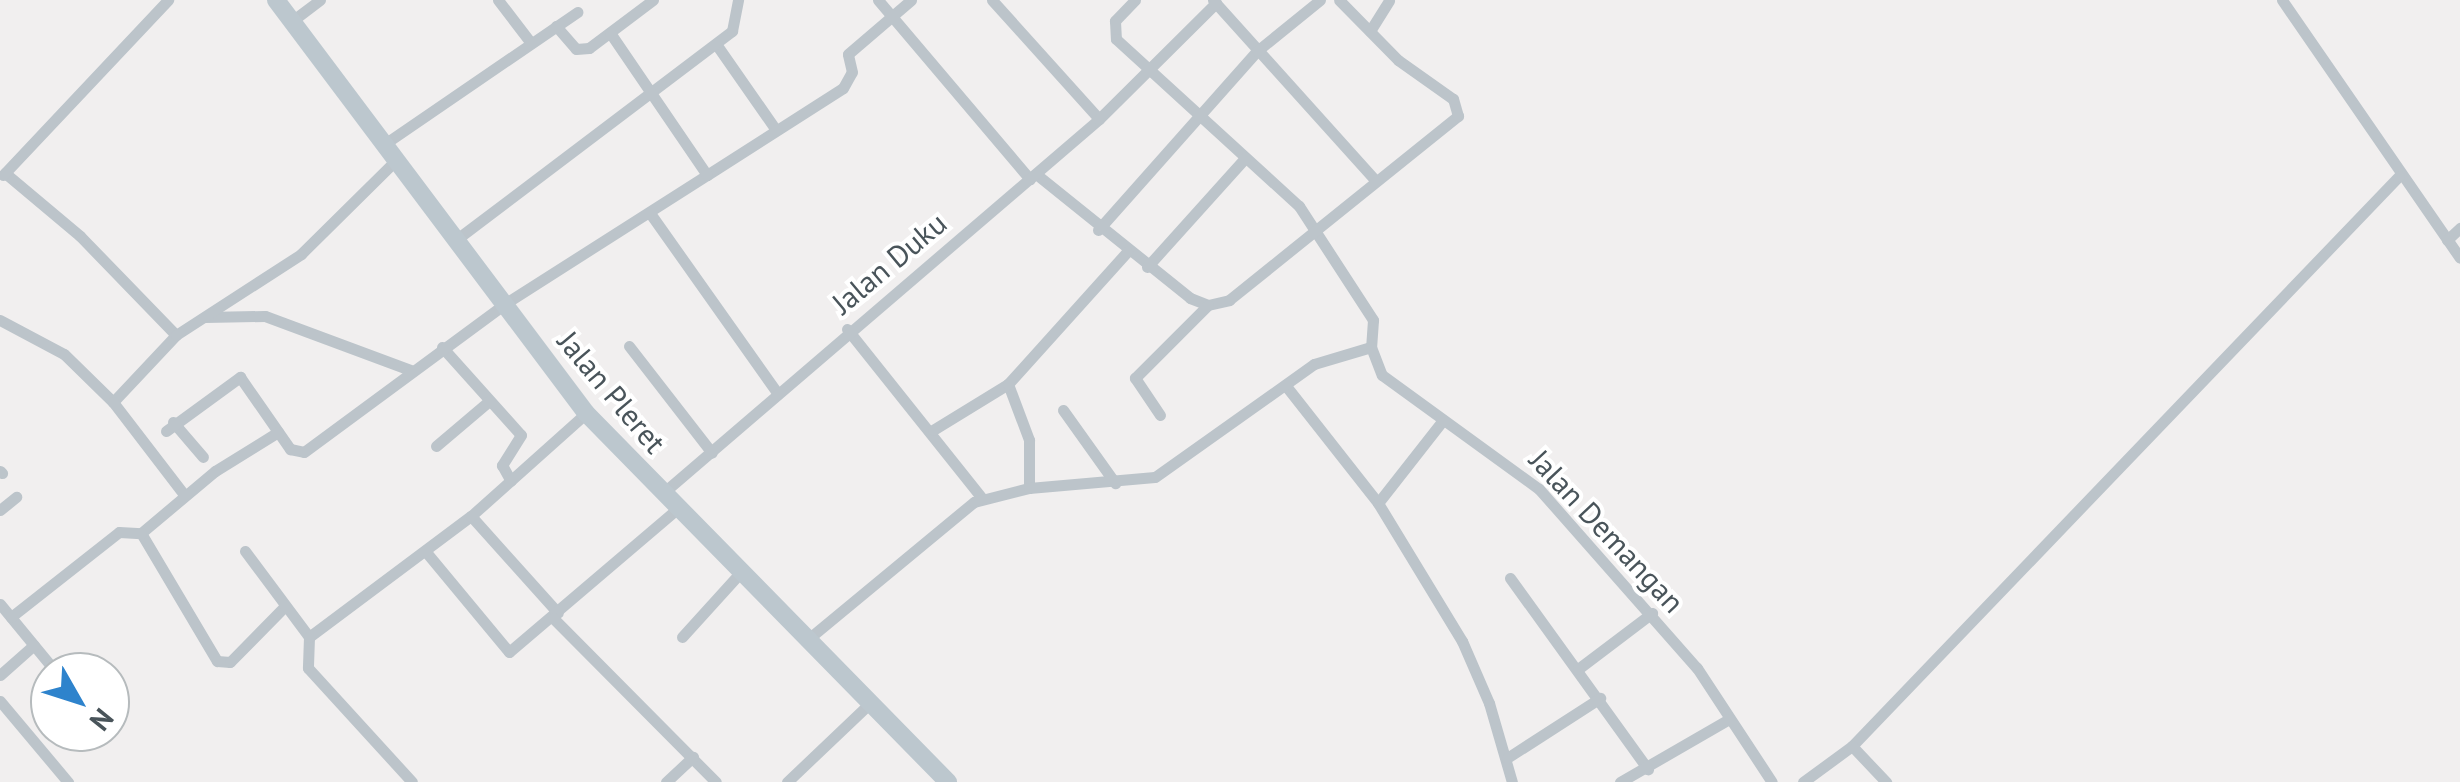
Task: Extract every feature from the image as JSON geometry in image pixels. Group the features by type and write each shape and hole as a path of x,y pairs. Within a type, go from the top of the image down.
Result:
{"main road":[{"name":"Jalan Pleret","path":"276,0 586,412 948,782"}],"street":[{"path":"168,0 2,176 80,236 176,335"},
{"path":"292,21 320,0"},
{"path":"498,0 531,43"},
{"path":"556,26 576,49 610,33 654,0"},
{"path":"458,240 716,44 736,24 738,0"},
{"path":"878,0 1033,176 1147,267 1208,304"},
{"path":"203,457 169,427 240,377 291,450 304,452 410,370 506,303 652,216 707,175 843,88 852,72 848,54 911,0"},
{"path":"992,0 1099,119"},
{"path":"807,640 982,498 1029,488 1115,483 1164,472 1325,358 1372,347 1373,320 1316,229 1245,158 1147,71 1113,34 1134,0"},
{"path":"1098,230 1257,52 1320,0"},
{"path":"1160,414 1135,378 1208,304 1229,300 1374,179 1441,132 1460,110 1340,0"},
{"path":"1370,31 1389,0"},
{"path":"2282,0 2399,176 2460,258"},
{"path":"1215,1 1374,179"},
{"name":"Jalan Duku","path":"663,493 847,329 1099,119 1215,1"},
{"path":"113,402 176,335 311,246 391,151 577,12"},
{"path":"610,33 707,175"},
{"path":"716,44 776,130"},
{"path":"1147,267 1245,158"},
{"path":"1803,782 1852,746 2399,176"},
{"path":"652,216 778,394"},
{"path":"2446,240 2460,228"},
{"path":"932,430 1008,384 1127,252"},
{"path":"200,318 265,316 410,370"},
{"path":"0,320 64,354 113,402 184,496"},
{"path":"847,329 932,430 982,498"},
{"path":"629,346 712,453"},
{"path":"442,347 521,435 502,465 511,480"},
{"name":"Jalan Demangan","path":"1372,347 1377,370 1540,489 1652,613 1772,782"},
{"path":"1008,384 1028,440 1029,488"},
{"path":"1286,386 1378,503 1472,662 1512,782"},
{"path":"436,446 489,401"},
{"path":"1063,410 1115,483"},
{"path":"310,637 471,516 586,412"},
{"path":"1378,503 1443,420"},
{"path":"11,617 119,532 141,533 184,496 278,432"},
{"path":"0,510 16,496"},
{"path":"426,552 509,652 678,508"},
{"path":"471,516 555,615 716,782"},
{"path":"141,533 217,661 230,662 284,607"},
{"path":"244,551 310,637 308,668 412,782"},
{"path":"682,636 740,573"},
{"path":"1510,578 1648,769"},
{"path":"0,604 40,652"},
{"path":"1578,669 1652,613"},
{"path":"0,674 34,645"},
{"path":"1507,758 1600,698"},
{"path":"0,701 68,782"},
{"path":"787,782 870,703"},
{"path":"1620,782 1729,719"},
{"path":"1852,746 1886,782"},
{"path":"666,782 693,757"}]}
